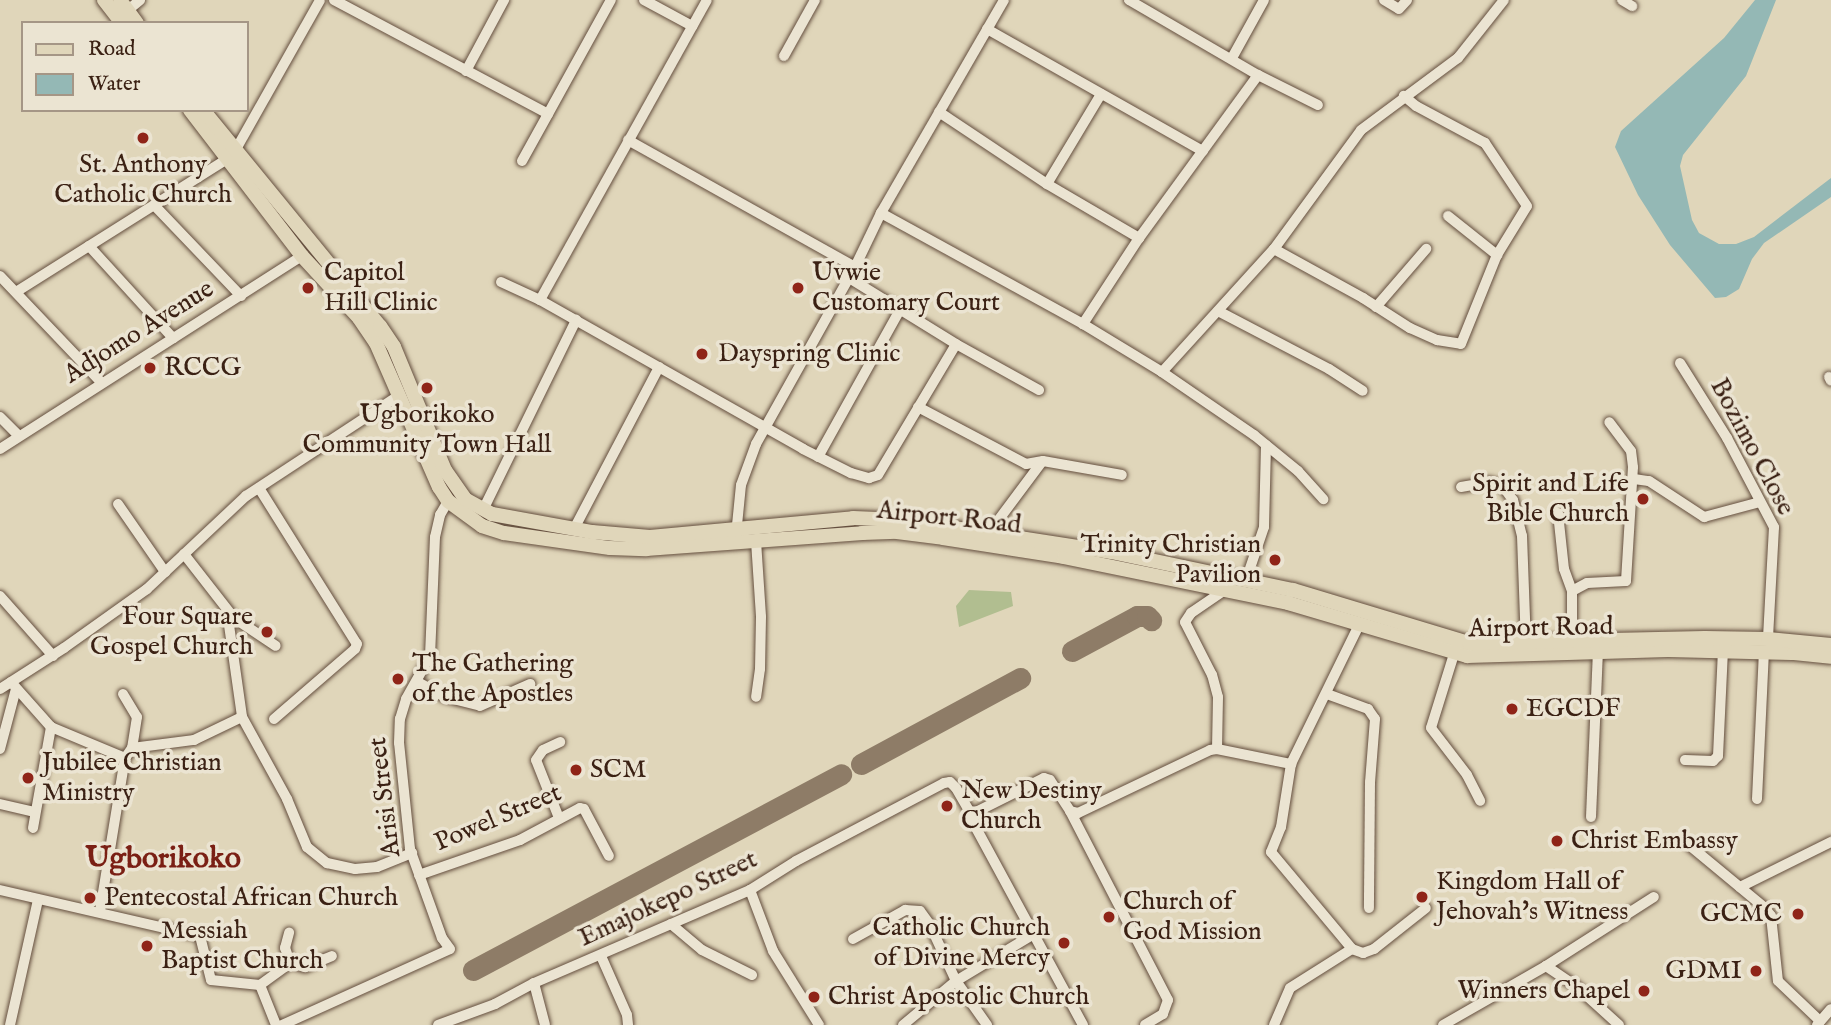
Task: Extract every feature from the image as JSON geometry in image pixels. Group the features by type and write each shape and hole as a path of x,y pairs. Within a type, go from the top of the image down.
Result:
{"main road":[{"path":"104,0 127,17"},
{"name":"Airport Road","path":"192,112 380,326 394,347 445,470 466,499 483,510 516,520 650,537 736,535 755,541 897,532 1065,551 1293,590 1443,638 1495,645 1572,641 1831,645"},
{"name":"Airport Road","path":"204,112 302,256 359,318 376,343 428,467 447,501 482,526 504,533 598,547 646,549 853,518 902,520 988,534 1288,603 1454,654 1480,657 1705,644 1723,651 1766,645 1831,657"}],"street":[{"path":"127,17 139,0"},
{"path":"16,292 231,155 320,0"},
{"path":"334,0 548,114"},
{"path":"466,71 504,0"},
{"path":"522,161 611,0"},
{"path":"644,0 692,26"},
{"path":"540,300 707,0"},
{"path":"784,57 815,0"},
{"path":"736,535 741,485 765,428 852,272 881,213 1003,0"},
{"path":"1129,0 1258,75 1318,105"},
{"path":"1232,58 1264,0"},
{"path":"1384,0 1399,9 1407,0"},
{"path":"1163,372 1274,248 1361,130 1458,58 1504,0"},
{"path":"987,29 1203,152"},
{"path":"1083,324 1139,238 1258,75"},
{"path":"1046,184 1101,94"},
{"path":"1274,248 1410,328 1437,340 1461,344 1497,255 1528,206 1485,143 1416,106 1404,96"},
{"path":"939,112 1046,184 1139,238"},
{"path":"628,140 852,272 956,344 1039,390"},
{"path":"154,205 241,296"},
{"path":"881,213 1083,324 1163,372 1266,445 1298,471 1323,499"},
{"path":"1448,216 1497,255"},
{"path":"89,246 173,338"},
{"path":"1376,307 1426,249"},
{"name":"Adjomo Avenue","path":"0,449 302,256"},
{"path":"0,276 101,382"},
{"path":"501,282 540,300 818,457 851,473 869,478 878,475 956,344"},
{"path":"818,457 901,308"},
{"path":"1218,311 1329,369 1363,391"},
{"path":"483,510 576,320"},
{"name":"Bozimo Close","path":"1680,363 1727,438 1774,527 1757,799"},
{"path":"574,529 659,367"},
{"path":"0,689 13,686 147,589 246,496 400,395"},
{"path":"918,407 1026,464 1042,461 1122,475"},
{"path":"0,417 19,436"},
{"path":"1572,591 1587,583 1626,581 1634,479 1630,452 1609,422"},
{"path":"1246,580 1264,527 1266,445"},
{"path":"988,534 1042,461"},
{"path":"1634,479 1648,481 1704,517 1760,502"},
{"path":"1461,487 1488,482 1502,485 1513,500 1522,536 1526,643"},
{"path":"259,488 357,644 355,649 274,719"},
{"name":"Arisi Street","path":"282,1025 450,949 442,938 412,853 399,743 400,719 406,699 418,682 430,656 435,537 440,515 447,501"},
{"path":"118,504 165,572"},
{"path":"1558,513 1563,569 1572,591 1572,641"},
{"path":"755,541 761,617 760,669 756,696"},
{"path":"184,554 227,611 276,646"},
{"path":"1217,749 1219,697 1212,675 1185,622 1191,613 1226,589"},
{"path":"0,596 52,656"},
{"path":"227,611 242,717 287,799 313,854 327,863 355,869 377,866 412,853"},
{"path":"1359,625 1291,764 1281,827 1271,852 1352,949 1363,953 1374,949 1426,908"},
{"path":"1685,760 1713,761 1718,756 1723,651"},
{"path":"1591,817 1598,652"},
{"path":"1454,654 1431,728 1467,775 1480,802"},
{"path":"418,682 445,697 480,706 530,684"},
{"path":"13,686 51,727 125,758"},
{"path":"0,749 13,686"},
{"path":"100,911 125,758 132,748 137,717 123,694"},
{"path":"1326,694 1368,709 1373,712 1375,719 1370,782 1369,908"},
{"path":"132,748 194,740 242,717"},
{"path":"33,828 51,727"},
{"path":"559,818 536,760 543,750 560,741"},
{"path":"1070,811 1078,813 1217,749 1291,764"},
{"path":"1083,1025 972,816 1044,778 1050,780 1070,811 1168,1000 1163,1014 1145,1025"},
{"name":"Emajokepo Street","path":"438,1025 454,1023 534,983 750,890 796,861 944,783 950,782 956,788 972,816"},
{"path":"0,804 36,812"},
{"name":"Powel Street","path":"419,875 520,839 580,808 584,809 609,856"},
{"path":"1741,887 1831,842"},
{"path":"1689,845 1741,887 1771,916 1777,982 1818,1023 1831,1009"},
{"path":"0,890 200,936 211,980 260,985 290,962"},
{"path":"750,890 773,951 819,1025"},
{"path":"1443,1025 1545,966 1654,897"},
{"path":"10,1025 38,900"},
{"path":"853,939 905,910 920,911 930,925 956,981 988,1025"},
{"path":"671,924 702,950 752,975"},
{"path":"289,933 285,948 290,962"},
{"path":"903,1025 956,981 1034,934"},
{"path":"1274,1025 1290,988 1352,949"},
{"path":"601,956 628,1015 628,1025"},
{"path":"290,962 305,967 332,957"},
{"path":"1545,966 1576,986 1619,1025"},
{"path":"534,983 545,1025"},
{"path":"260,985 276,1025"}],"green space":[{"path":"969,590 1011,592 1013,606 959,627 956,606"}],"water":[{"path":"1755,0 1776,0 1746,76 1683,155 1680,166 1692,220 1699,233 1719,244 1736,244 1754,237 1831,178 1831,197 1764,243 1752,259 1739,289 1726,297 1715,298 1670,245 1638,195 1615,147 1621,131 1724,38"}],"taxiway":[{"path":"1072,651 1137,616 1147,616 1151,620"},
{"path":"861,764 1020,678"},
{"path":"473,970 841,774"}],"place":[{"name":"St. Anthony Catholic Church","path":"143,138"},
{"name":"Capitol Hill Clinic","path":"308,288"},
{"name":"Uvwie Customary Court","path":"798,288"},
{"name":"Dayspring Clinic","path":"702,354"},
{"name":"RCCG","path":"150,368"},
{"name":"Ugborikoko Community Town Hall","path":"427,388"},
{"name":"Spirit and Life Bible Church","path":"1643,499"},
{"name":"Trinity Christian Pavilion","path":"1275,560"},
{"name":"Four Square Gospel Church","path":"267,632"},
{"name":"The Gathering of the Apostles","path":"398,679"},
{"name":"EGCDF","path":"1512,709"},
{"name":"SCM","path":"576,770"},
{"name":"Jubilee Christian Ministry","path":"28,778"},
{"name":"New Destiny Church","path":"947,806"},
{"name":"Christ Embassy","path":"1557,841"},
{"name":"Kingdom Hall of Jehovah's Witness","path":"1422,897"},
{"name":"Pentecostal African Church","path":"90,898"},
{"name":"GCMC","path":"1798,914"},
{"name":"Church of God Mission","path":"1109,917"},
{"name":"Catholic Church of Divine Mercy","path":"1064,943"},
{"name":"Messiah Baptist Church","path":"147,946"},
{"name":"GDMI","path":"1756,971"},
{"name":"Winners Chapel","path":"1644,991"},
{"name":"Christ Apostolic Church","path":"814,997"}],"district":[{"name":"Ugborikoko","path":"163,859"}]}
